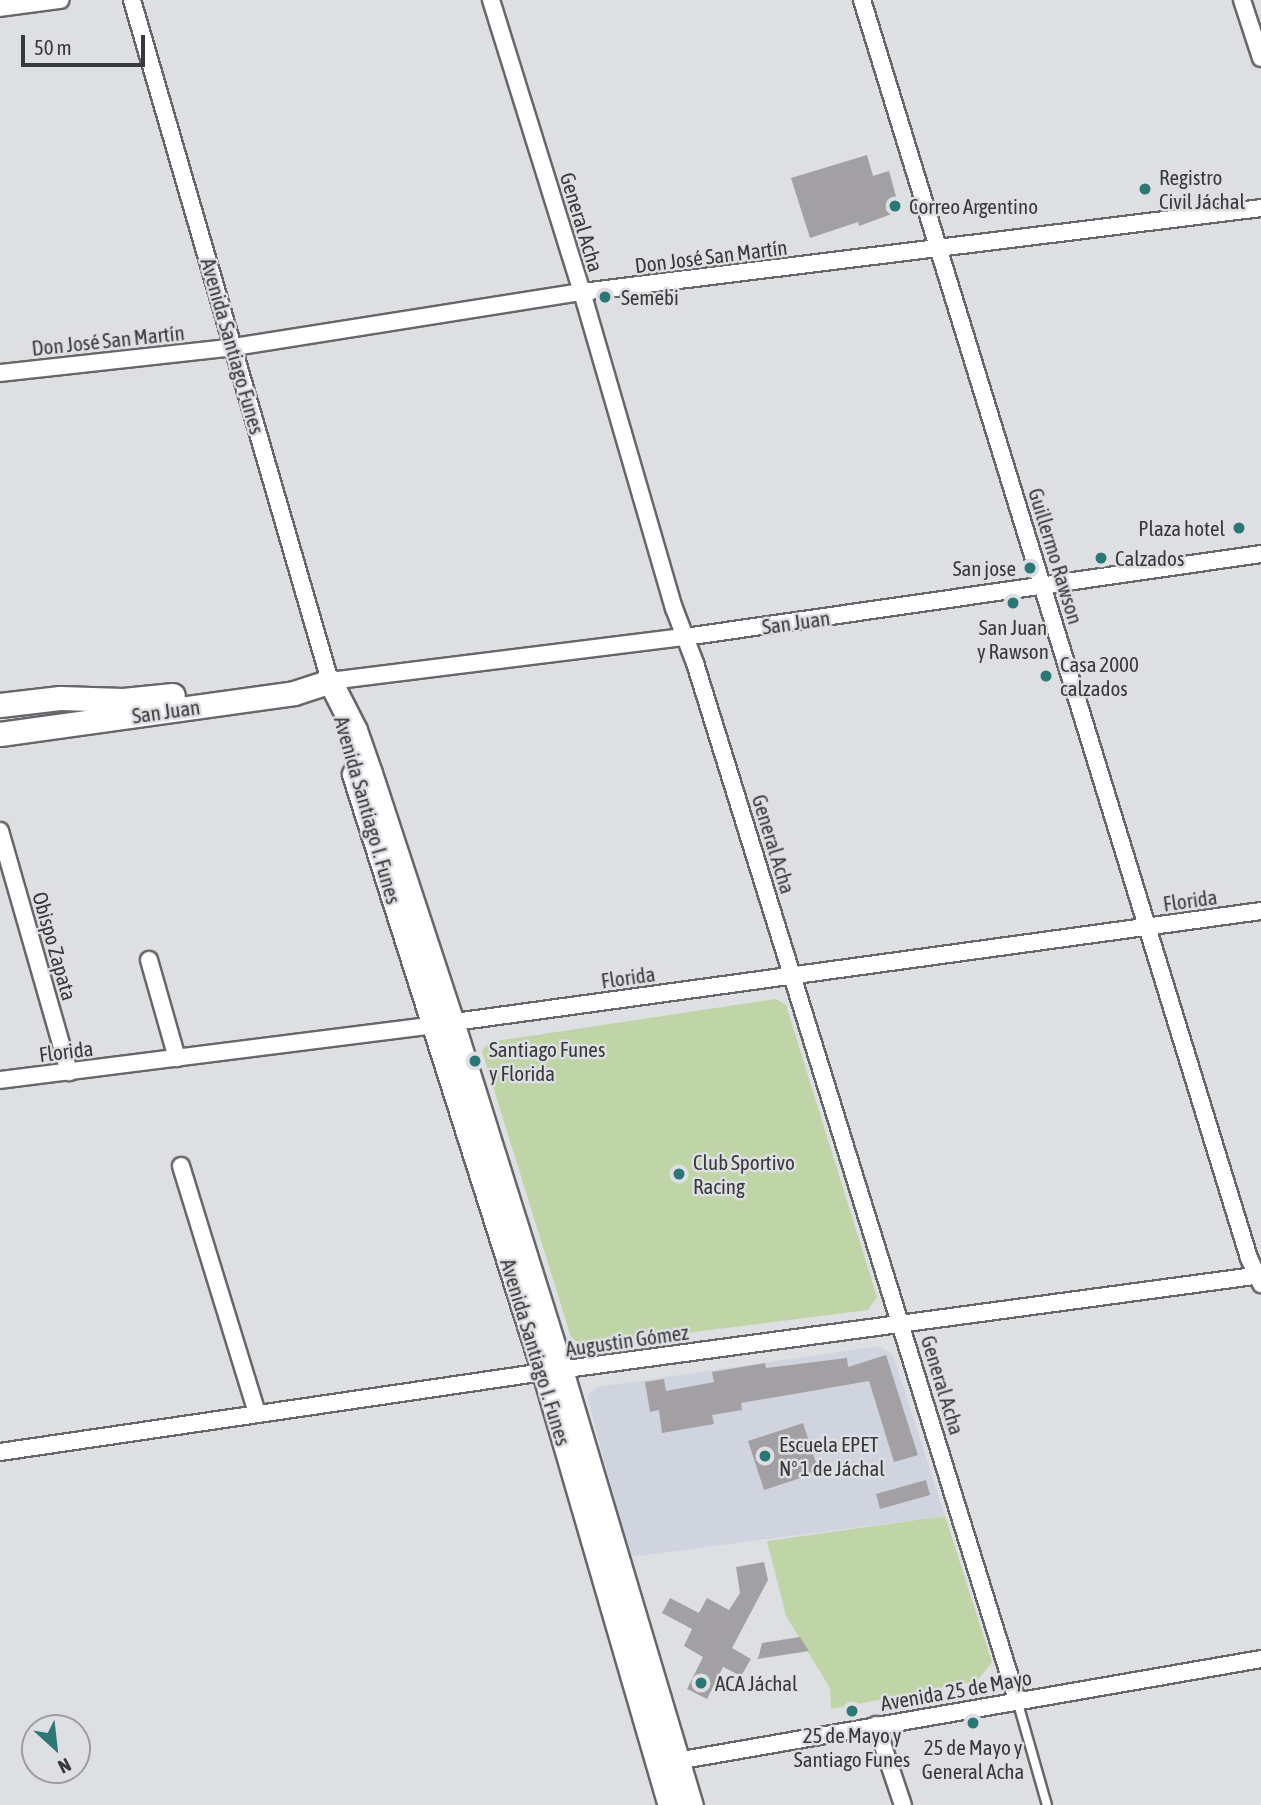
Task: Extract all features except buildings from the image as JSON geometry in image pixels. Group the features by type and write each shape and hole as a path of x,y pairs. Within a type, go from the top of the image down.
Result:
{"main road":[{"name":"San Juan","path":"0,705 60,698 123,700 332,686"},
{"name":"San Juan","path":"0,734 332,686"},
{"name":"Avenida Santiago I. Funes","path":"332,686 355,730 370,773 442,1023 553,1371 669,1763 691,1805"},
{"name":"Avenida Santiago I. Funes","path":"669,1763 670,1805"}],"street":[{"path":"0,8 60,0"},
{"name":"Avenida Santiago Funes","path":"132,0 332,686"},
{"name":"General Acha","path":"491,0 685,637 1017,1700"},
{"name":"Guillermo Rawson","path":"862,0 941,250 1146,927 1259,1278"},
{"path":"1242,0 1261,58"},
{"name":"Don José San Martín","path":"0,373 234,347 582,292 941,250 1261,208"},
{"name":"San Juan","path":"332,686 1044,587 1261,554"},
{"name":"Obispo Zapata","path":"0,831 69,1072"},
{"name":"Florida","path":"0,1080 793,976 1261,911"},
{"path":"149,960 177,1058"},
{"path":"181,1166 257,1413"},
{"name":"Augustin Gómez","path":"0,1452 553,1371 1259,1278"},
{"name":"Avenida 25 de Mayo","path":"669,1763 1261,1659"},
{"path":"876,1725 902,1805"}],"lane":[{"path":"1017,1700 1047,1805"}],"shaded area":[{"name":"Escuela EPET Nº 1 de Jáchal","path":"879,1346 893,1355 945,1516 630,1557 587,1396 598,1387"}],"green space":[{"name":"Club Sportivo Racing","path":"776,999 786,1005 877,1297 868,1310 583,1346 571,1337 482,1051 489,1042"},
{"path":"945,1516 992,1662 977,1681 831,1709 830,1688 786,1616 767,1541"}],"place":[{"name":"Registro Civil Jáchal","path":"1145,189"},
{"name":"Correo Argentino","path":"895,206"},
{"name":"Semebi","path":"605,297"},
{"name":"Plaza hotel","path":"1239,528"},
{"name":"Calzados","path":"1101,558"},
{"name":"San jose","path":"1030,568"},
{"name":"San Juan y Rawson","path":"1013,603"},
{"name":"Casa 2000 calzados","path":"1046,676"},
{"name":"Santiago Funes y Florida","path":"475,1061"},
{"name":"Club Sportivo Racing","path":"679,1174"},
{"name":"Escuela EPET Nº 1 de Jáchal","path":"765,1456"},
{"name":"ACA Jáchal","path":"701,1683"},
{"name":"25 de Mayo y Santiago Funes","path":"852,1711"},
{"name":"25 de Mayo y General Acha","path":"973,1723"}]}
